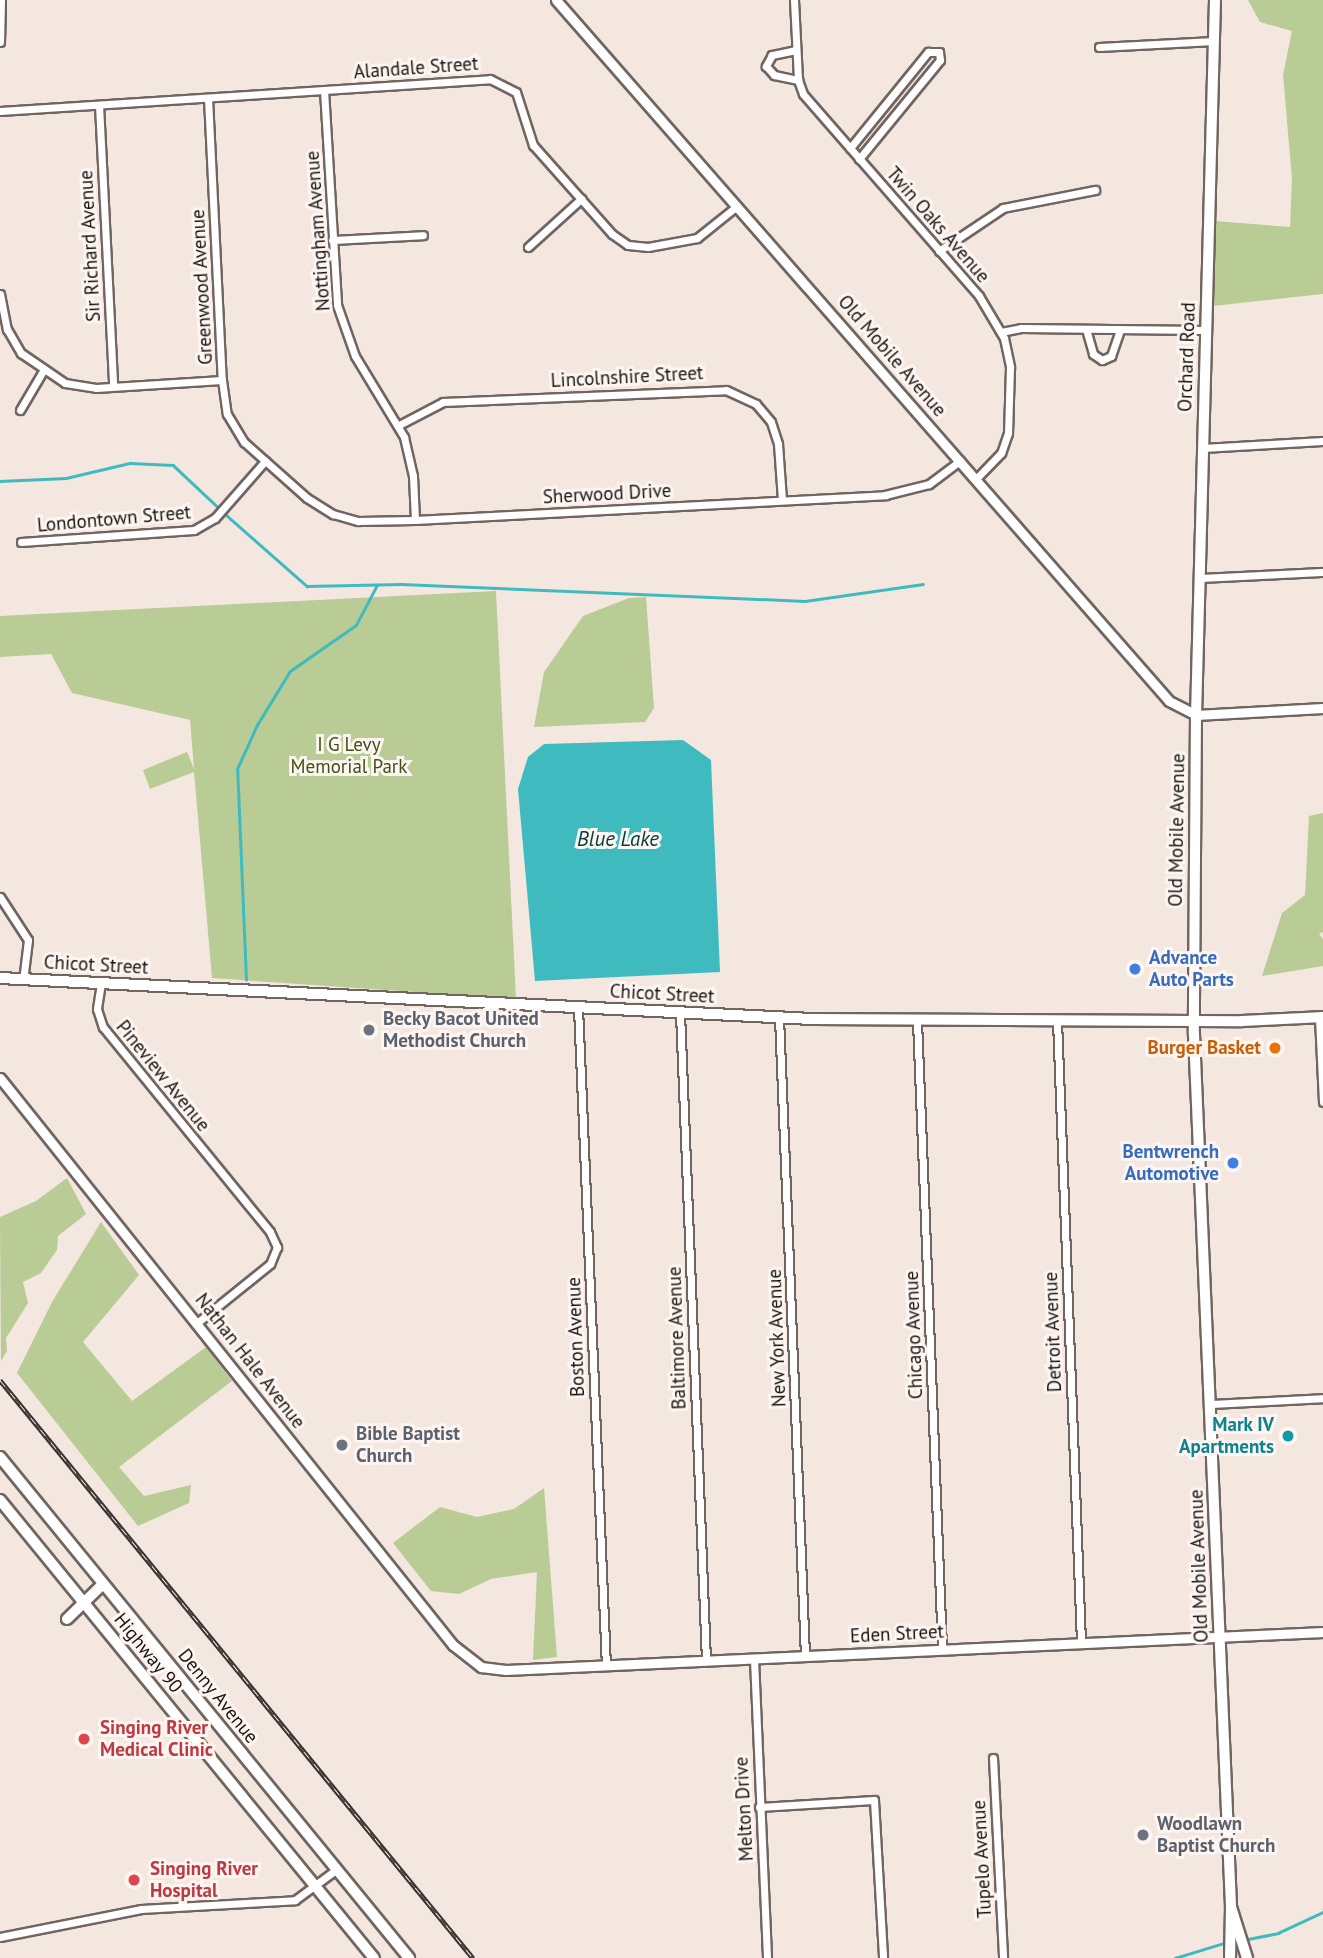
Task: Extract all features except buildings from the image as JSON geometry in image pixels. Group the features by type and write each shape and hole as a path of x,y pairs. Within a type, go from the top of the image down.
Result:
{"main road":[{"name":"Orchard Road","path":"1196,715 1215,0"},
{"name":"Old Mobile Avenue","path":"1196,715 1194,1021 1231,1906 1229,1957 1246,1957 1231,1906"},
{"name":"Chicot Street","path":"0,978 779,1017 1194,1021 1321,1017"},
{"name":"Denny Avenue","path":"0,1457 409,1958"},
{"name":"Highway 90","path":"0,1500 374,1958"},
{"path":"67,1619 103,1584"}],"street":[{"path":"0,43 1,0"},
{"name":"Old Mobile Avenue","path":"556,0 1169,701 1196,715"},
{"name":"Twin Oaks Avenue","path":"794,0 798,80 809,102 979,296 1001,332 1010,368 1008,433 1001,453 976,479"},
{"path":"1099,47 1214,41"},
{"path":"796,50 772,55 766,66 774,75 798,80"},
{"path":"849,148 928,52 939,52 940,60 859,159"},
{"name":"Alandale Street","path":"0,111 474,80 506,84 519,98 533,145 612,234 635,247 697,237 737,206"},
{"name":"Nottingham Avenue","path":"324,90 337,306 346,338 399,425 413,476 415,520"},
{"name":"Greenwood Avenue","path":"208,98 222,380 232,424 265,461"},
{"name":"Sir Richard Avenue","path":"99,105 113,386"},
{"path":"939,251 1003,208 1095,190"},
{"path":"528,247 581,200"},
{"path":"332,240 423,235"},
{"path":"0,293 12,340 43,371 65,383 113,386 222,380"},
{"path":"1001,332 1021,328 1205,330"},
{"path":"1086,329 1093,354 1102,360 1111,356 1120,330"},
{"path":"20,410 43,371"},
{"name":"Lincolnshire Street","path":"399,425 443,402 726,390 756,404 771,422 778,444 782,500"},
{"path":"1202,448 1323,441"},
{"name":"Sherwood Drive","path":"265,461 307,498 332,514 358,521 899,494 929,485 960,461"},
{"name":"Londontown Street","path":"21,542 194,530 215,518 265,461"},
{"path":"1199,578 1323,572"},
{"path":"1196,715 1323,708"},
{"path":"0,897 27,940 23,979"},
{"name":"Pineview Avenue","path":"101,983 97,1009 103,1027 270,1232 277,1252 260,1273 198,1322"},
{"name":"Boston Avenue","path":"578,1007 606,1666"},
{"name":"Baltimore Avenue","path":"680,1013 706,1661"},
{"name":"New York Avenue","path":"779,1017 805,1656"},
{"path":"1321,1017 1323,1102"},
{"name":"Chicago Avenue","path":"917,1020 942,1649"},
{"name":"Detroit Avenue","path":"1057,1020 1082,1642"},
{"name":"Nathan Hale Avenue","path":"0,1078 198,1322 453,1645 474,1664"},
{"path":"1210,1404 1323,1398"},
{"name":"Eden Street","path":"474,1664 506,1670 1323,1632"},
{"name":"Melton Drive","path":"754,1659 767,1958"},
{"name":"Tupelo Avenue","path":"993,1758 1003,1958"},
{"path":"759,1807 874,1800 883,1958"},
{"path":"0,1937 141,1909 295,1900 337,1869"}],"green space":[{"path":"1248,0 1323,0 1323,294 1213,306 1215,221 1290,227 1292,179 1283,75 1292,31 1260,22"},
{"name":"I G Levy Memorial Park","path":"496,591 516,999 212,978 194,772 150,789 143,770 187,752 194,769 190,720 72,693 51,654 0,657 0,616"},
{"path":"646,597 654,708 645,722 534,727 544,672 583,616 629,598"},
{"path":"1323,813 1323,932 1319,934 1323,939 1323,966 1262,976 1282,913 1305,895 1309,816"},
{"path":"67,1178 86,1214 58,1236 57,1250 41,1273 23,1282 28,1303 6,1338 7,1351 1,1361 0,1217 36,1201"},
{"path":"101,1222 139,1275 83,1342 132,1401 206,1347 232,1381 119,1467 144,1496 191,1485 189,1503 138,1526 17,1373 52,1302"},
{"path":"544,1488 557,1657 533,1660 537,1572 491,1579 459,1594 431,1591 393,1543 440,1507 477,1517 514,1509"}],"water":[{"name":"Blue Lake","path":"683,740 711,760 720,972 535,981 518,789 528,757 544,744"}],"waterway":[{"path":"0,481 66,478 130,463 173,465 219,508"},
{"path":"224,513 307,586 401,584 805,601 923,584"},
{"path":"246,980 237,769 257,725 290,671 356,625 377,585"},
{"path":"1248,1939 1278,1933 1323,1912"},
{"path":"1175,1958 1224,1943"}],"railway":[{"path":"0,1380 473,1958"}],"place":[{"name":"Advance Auto Parts","path":"1135,969"},
{"name":"Becky Bacot United Methodist Church","path":"369,1030"},
{"name":"Burger Basket","path":"1275,1048"},
{"name":"Bentwrench Automotive","path":"1233,1163"},
{"name":"Mark IV Apartments","path":"1288,1436"},
{"name":"Bible Baptist Church","path":"342,1445"},
{"name":"Singing River Medical Clinic","path":"84,1739"},
{"name":"Woodlawn Baptist Church","path":"1143,1835"},
{"name":"Singing River Hospital","path":"134,1880"}]}
